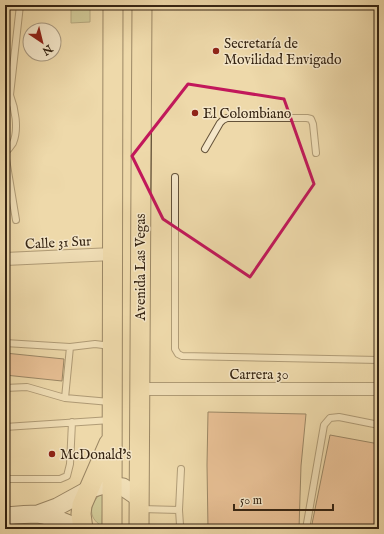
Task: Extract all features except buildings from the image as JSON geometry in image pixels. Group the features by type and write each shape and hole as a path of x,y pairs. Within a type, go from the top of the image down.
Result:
{"main road":[{"name":"Avenida Las Vegas","path":"112,529 113,5"},
{"name":"Avenida Las Vegas","path":"138,518 142,5"},
{"path":"83,529 81,514 82,505 112,419"}],"street":[{"name":"Calle 31 Sur","path":"5,260 113,254"},
{"name":"Carrera 30","path":"140,389 379,389"},
{"path":"5,516 38,514 57,507 88,490 104,485 112,485 123,487 138,518"},
{"path":"38,514 58,519 80,529"}],"lane":[{"path":"16,220 5,153 13,142 15,128 14,106 8,95 20,5"},
{"path":"204,149 220,123 228,118 307,118 311,119 313,124 316,153"},
{"path":"175,177 175,349 178,354 182,356 379,360"},
{"path":"5,343 70,347 96,344 112,346"},
{"path":"65,398 70,347"},
{"path":"5,388 27,387 65,398 112,419"},
{"path":"306,529 324,425 330,418 338,417 379,425"},
{"path":"5,427 112,419"},
{"path":"5,479 60,479 67,476 70,464 72,422"},
{"path":"181,469 179,510 180,525 185,529"},
{"path":"138,518 179,510"}],"highlighted area":[{"path":"188,84 284,99 314,184 250,277 163,219 132,156"}],"green space":[{"path":"71,5 90,5 90,22 71,23"},
{"path":"103,492 102,526 94,518 92,509 95,500"}],"place":[{"name":"Secretaría de Movilidad Envigado","path":"216,51"},
{"name":"El Colombiano","path":"195,113"},
{"name":"McDonald's","path":"52,454"}]}
